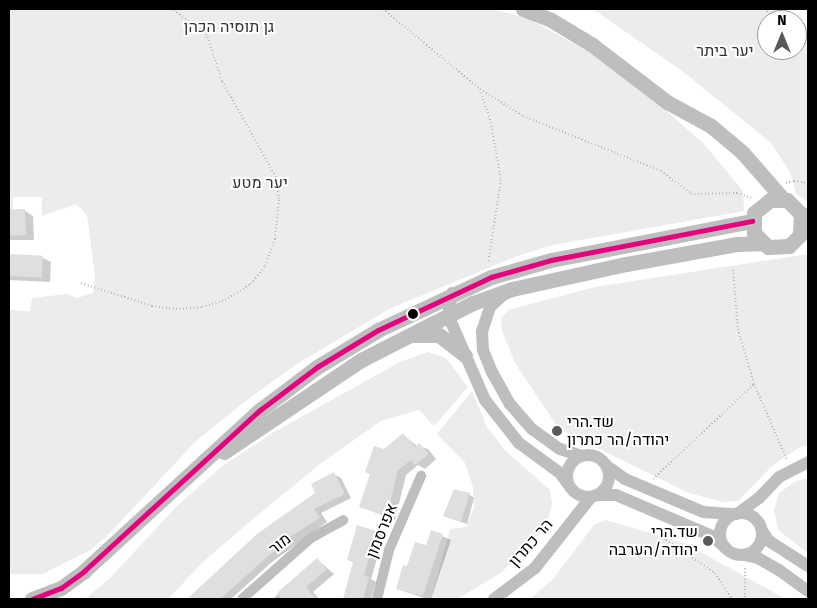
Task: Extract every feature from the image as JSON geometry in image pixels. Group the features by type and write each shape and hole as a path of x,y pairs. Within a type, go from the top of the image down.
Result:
{"main road":[{"path":"47,599 76,584 102,565 203,470 248,435 400,338 448,314 512,289 737,244 761,243 772,248 785,248 804,234 805,215 794,204 770,197 742,152 711,126 667,102 591,44 551,20 522,9"},
{"path":"32,599 61,588 84,571 197,464 288,388 372,334 452,293 485,279 551,260 752,221 770,197"},
{"path":"752,221 754,233 761,243"},
{"path":"400,338 421,333 440,336 465,355"}],"street":[{"path":"512,289 496,301 486,315 482,342 487,359 510,404 532,429 560,449 582,456 596,457 607,466 644,487 703,512 749,515 761,528 769,541 808,566"},
{"path":"452,293 448,314 485,400 505,428 519,443 560,473 570,487 595,496 616,495 712,536 726,548 779,570 808,590"},
{"path":"570,487 568,470 582,456"},
{"path":"726,548 722,542 721,528 791,469 808,462"},
{"path":"595,496 609,480 607,466"},
{"name":"אפרסמון","path":"377,599 389,550 421,476"},
{"name":"הר כתרון","path":"568,525 572,513 570,487"},
{"path":"746,556 759,545 766,491"},
{"name":"הר כתרון","path":"494,599 535,568 568,525 595,496"},
{"name":"מור","path":"242,599 311,538 343,520"}],"path":[{"path":"82,283 152,306 176,309 202,307 225,300 251,284 265,266 275,239 279,199 276,177 222,81 206,33 172,9"},
{"path":"383,9 480,89 523,116 661,171 691,194 737,193 754,198 770,197 794,181 808,184"},
{"path":"480,89 490,119 501,180 485,279"},
{"path":"733,270 738,329 754,384 791,469"},
{"path":"644,487 754,384"},
{"path":"651,510 666,540 715,573 732,599"},
{"path":"746,556 742,574 746,599"}],"green space":[{"name":"יער מטע","path":"9,9 491,9 527,18 586,50 662,107 704,144 743,191 744,211 553,245 517,256 391,308 297,364 247,400 196,441 107,536 89,551 43,574 9,574 9,310 30,311 32,298 67,294 77,298 93,293 95,276 87,215 76,204 42,216 42,197 13,197 12,228 9,229"},
{"name":"יער ביתר","path":"593,9 785,9 786,10 757,10 757,60 807,60 808,26 808,202 796,194 790,172 771,143 686,74"},
{"path":"808,254 808,445 800,447 772,466 738,501 723,502 689,493 559,429 515,363 502,331 501,319 508,310 595,287"},
{"path":"428,352 446,358 468,387 434,426 419,410 381,421 320,464 253,519 203,562 168,599 85,599 110,578 177,506 221,467 274,432 400,362"},
{"path":"472,391 487,427 505,450 550,490 552,504 546,527 501,573 457,599 431,599 450,529 466,527 474,507 473,487 465,463 437,434"},
{"path":"808,478 808,553 778,530 774,510 779,493 796,481"},
{"path":"606,520 684,543 786,599 530,599 553,579 594,525"}],"building":[{"path":"25,209 26,235 10,236 9,210"},
{"path":"9,254 43,256 42,278 9,276"},
{"path":"403,433 415,447 419,443 429,454 415,465 411,460 398,470 387,516 359,507 370,474 365,472 374,446 384,449"},
{"path":"334,472 345,494 314,509 320,518 291,536 220,599 187,599 257,534 315,493 311,484"},
{"path":"454,489 470,493 461,522 443,516"},
{"path":"357,525 377,531 364,575 369,577 363,599 343,599 353,562 347,560"},
{"path":"431,530 443,534 423,596 396,589 403,565 407,566 415,542 426,545"},
{"path":"317,558 327,569 306,587 316,599 282,599 277,593"}],"transit line":[{"path":"32,599 61,588 84,571 260,410 317,367 378,330 491,277 551,260 752,221"}],"place":[{"name":"שד.הרי יהודה/הר כתרון","path":"557,431"},
{"name":"שד.הרי יהודה/הערבה","path":"708,541"}],"park label":[{"name":"גן תוסיה הכהן","path":"229,27"}]}
